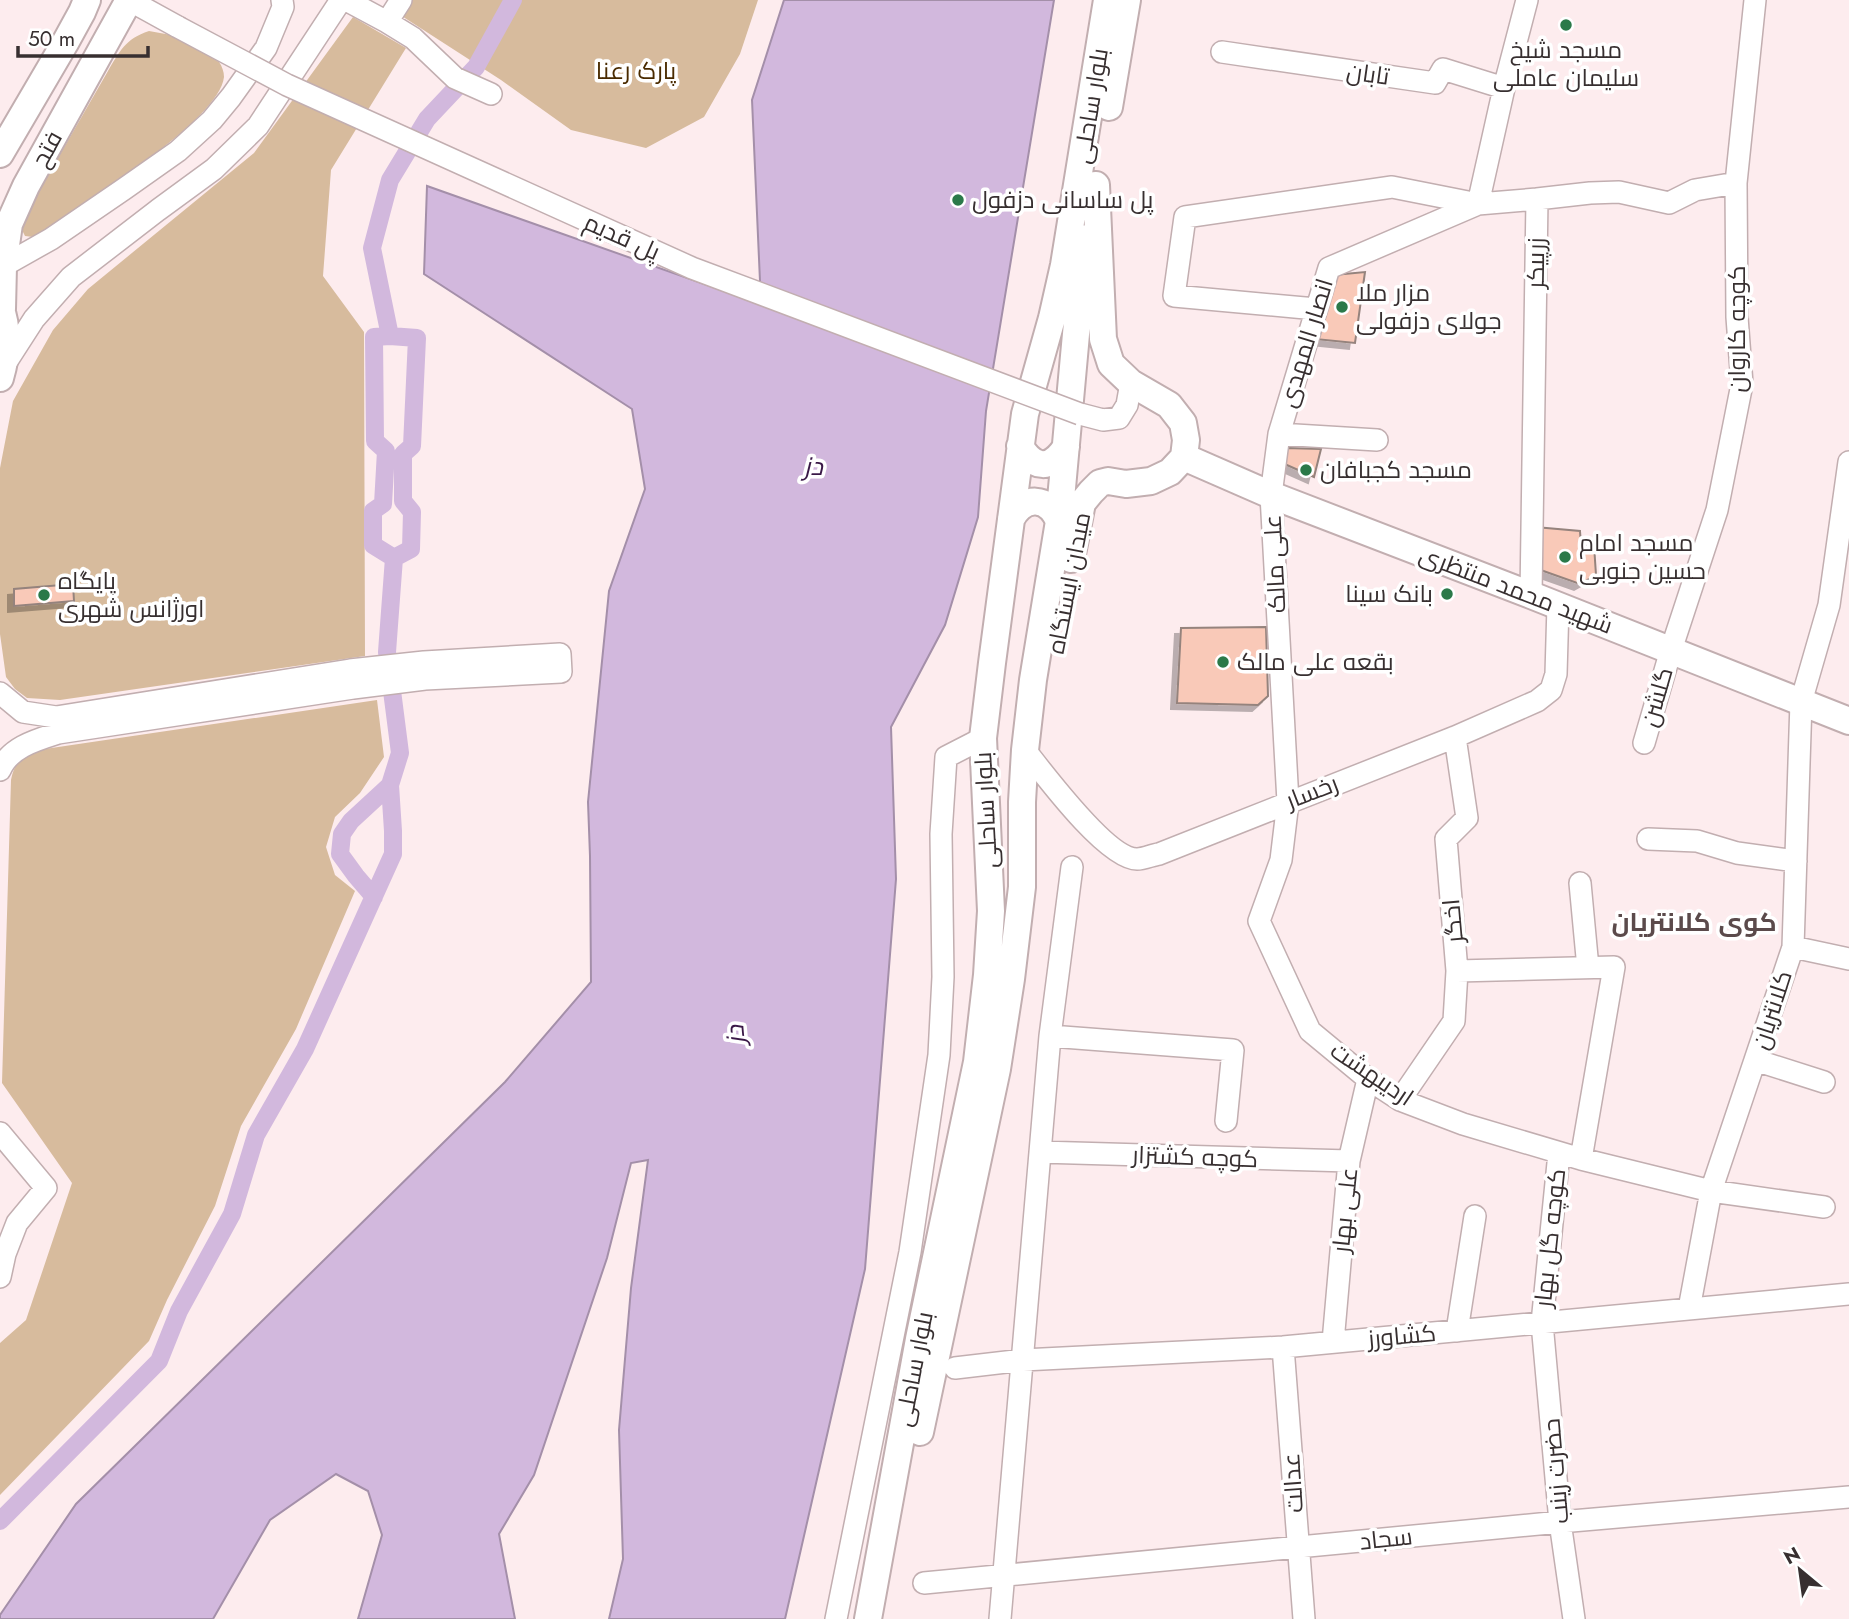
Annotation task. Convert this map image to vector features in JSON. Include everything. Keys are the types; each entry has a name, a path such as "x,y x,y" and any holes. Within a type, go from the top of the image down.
{"main road":[{"name":"فتح","path":"0,154 87,0"},
{"name":"فتح","path":"2,372 7,334 1,308 5,231 26,186 129,0"},
{"name":"بلوار ساحلی","path":"868,1619 919,1339 977,1062 991,911 983,738 1025,414 1064,265 1107,0"},
{"name":"بلوار ساحلی","path":"885,1619 885,1595 997,1069 1011,979 1023,887 1022,802 1033,680 1059,521 1082,268 1127,0"},
{"path":"1096,185 1103,339 1111,364 1131,383 1169,405 1183,423 1186,440 1184,457"},
{"path":"1020,446 1028,460 1043,465 1057,460 1066,447"},
{"name":"شهید محمد منتظری","path":"1184,457 1271,495 1849,721"},
{"name":"میدان ایستگاه","path":"1025,750 1052,672 1082,503 1100,483 1151,481 1170,472 1184,457"},
{"path":"1011,519 1015,510 1031,501 1049,506 1059,521"},
{"path":"989,888 1006,897 1023,887"}],"street":[{"name":"پل قدیم","path":"129,0 287,85 692,268 1080,414 1103,420 1119,418 1127,405 1131,383"},
{"path":"4,266 51,239 124,189 178,151 212,120 266,48 283,7 282,0"},
{"path":"2,372 34,319 71,277 214,169 258,126 343,0 413,38 455,78 491,94"},
{"path":"387,22 401,0"},
{"path":"1316,309 1174,296 1185,217 1392,187 1478,204 1527,0"},
{"name":"کوچه کاروان","path":"1671,650 1717,510 1742,384 1737,317 1736,183 1755,0"},
{"name":"تابان","path":"1222,52 1435,83 1443,69 1504,88"},
{"path":"1537,199 1619,192 1669,203 1695,190 1736,183"},
{"name":"زرپیکر","path":"1478,204 1537,199 1531,595"},
{"name":"انصار المهدی","path":"1271,495 1279,434 1329,268 1478,204"},
{"path":"1279,434 1377,440"},
{"name":"کلانتریان","path":"1689,1309 1711,1191 1793,947 1801,702 1829,605 1849,462"},
{"name":"علی مالک","path":"1271,495 1288,802"},
{"path":"1829,605 1849,592"},
{"name":"رخسار","path":"1025,750 1093,830 1118,852 1136,859 1158,854 1455,737 1537,701 1551,690 1556,674 1558,606"},
{"name":"گلشن","path":"1644,743 1671,650"},
{"path":"0,694 23,712 56,717 351,670 424,662 486,667 425,679 58,733 26,744 4,761 0,770"},
{"path":"23,712 19,732 26,744"},
{"name":"اخگر","path":"1400,1100 1454,1021 1457,971 1446,839 1468,818 1455,737"},
{"path":"836,1619 910,1252 939,1055 943,976 941,834 946,757 983,738"},
{"name":"اردیبهشت","path":"1288,802 1281,860 1259,921 1310,1031 1368,1079 1400,1100 1463,1124 1559,1153 1711,1191 1824,1207"},
{"path":"1648,839 1697,841 1737,853 1796,861"},
{"path":"1000,1619 1050,1036 1072,867"},
{"path":"1580,883 1588,968"},
{"path":"1793,947 1849,959"},
{"path":"1457,971 1615,967 1581,1159"},
{"path":"1050,1036 1233,1050 1226,1121"},
{"path":"1755,1060 1824,1082"},
{"name":"علی بهار","path":"1333,1342 1349,1161 1368,1079"},
{"path":"0,1133 46,1188 17,1223 5,1254 0,1277"},
{"name":"کوچه کشتزار","path":"1040,1152 1349,1161"},
{"name":"کوچه گل بهار","path":"1542,1322 1559,1153"},
{"path":"1457,1331 1475,1216"},
{"name":"کشاورز","path":"955,1368 1023,1360 1283,1347 1849,1294"},
{"name":"حضرت زینب","path":"1542,1322 1560,1522 1574,1619"},
{"name":"عدالت","path":"1283,1347 1304,1619"},
{"name":"سجاد","path":"924,1583 1849,1497"}],"green space":[{"name":"پارک رعنا","path":"401,0 758,0 740,54 704,117 646,148 571,130 501,80 394,11"},
{"path":"353,17 406,48 331,170 323,276 364,332 365,656 60,700 27,698 15,689 6,677 0,634 0,468 13,401 53,330 88,289 254,153"},
{"path":"149,31 171,35 219,62 224,77 217,95 177,137 149,158 50,227 33,237 25,236 21,228 24,217 116,57 129,42"},
{"path":"377,700 384,757 360,793 335,817 326,847 335,875 355,891 296,1029 241,1126 215,1206 149,1341 0,1495 0,1343 26,1320 72,1183 2,1083 11,780 15,768 23,758 38,750"}],"water":[{"name":"دز","path":"784,0 1054,0 986,411 978,517 945,625 891,727 896,879 865,1269 785,1619 609,1619 623,1559 619,1430 631,1288 648,1160 631,1163 607,1258 534,1475 499,1534 515,1619 358,1619 382,1535 368,1491 336,1474 270,1520 213,1619 0,1619 0,1615 76,1504 505,1082 591,982 588,802 609,591 645,489 632,409 424,274 427,186 761,304 752,100"}],"building":[{"name":"مزار ملا جولای دزفولی","path":"1365,272 1355,343 1315,339 1334,275"},
{"name":"مسجد کجبافان","path":"1285,448 1321,449 1314,477 1280,462"},
{"name":"مسجد امام حسین جنوبی","path":"1535,527 1580,531 1581,546 1594,545 1596,575 1580,584 1535,568"},
{"name":"پایگاه اورژانس شهری","path":"73,584 74,601 14,606 14,589"},
{"name":"بقعه علی مالک","path":"1266,627 1268,696 1258,705 1177,703 1181,628"}],"waterway":[{"path":"0,1521 159,1361 179,1311 232,1214 256,1135 305,1049 393,854 390,785 400,753 387,652 394,558 411,549 412,512 403,501 403,454 412,446 417,338 390,336 372,248 390,180 427,119 476,67 513,0"},
{"path":"390,336 374,337 375,441 386,451 383,504 373,511 373,545 394,558"},
{"path":"374,897 340,854 342,834 351,821 390,785"}],"place":[{"name":"مسجد شیخ سلیمان عاملی","path":"1566,25"},
{"name":"پل ساسانی دزفول","path":"958,200"},
{"name":"مزار ملا جولای دزفولی","path":"1342,307"},
{"name":"مسجد کجبافان","path":"1306,470"},
{"name":"مسجد امام حسین جنوبی","path":"1565,557"},
{"name":"بانک سینا","path":"1447,594"},
{"name":"پایگاه اورژانس شهری","path":"44,595"},
{"name":"بقعه علی مالک","path":"1223,662"}],"district":[{"name":"کوی کلانتریان","path":"1694,922"}]}
